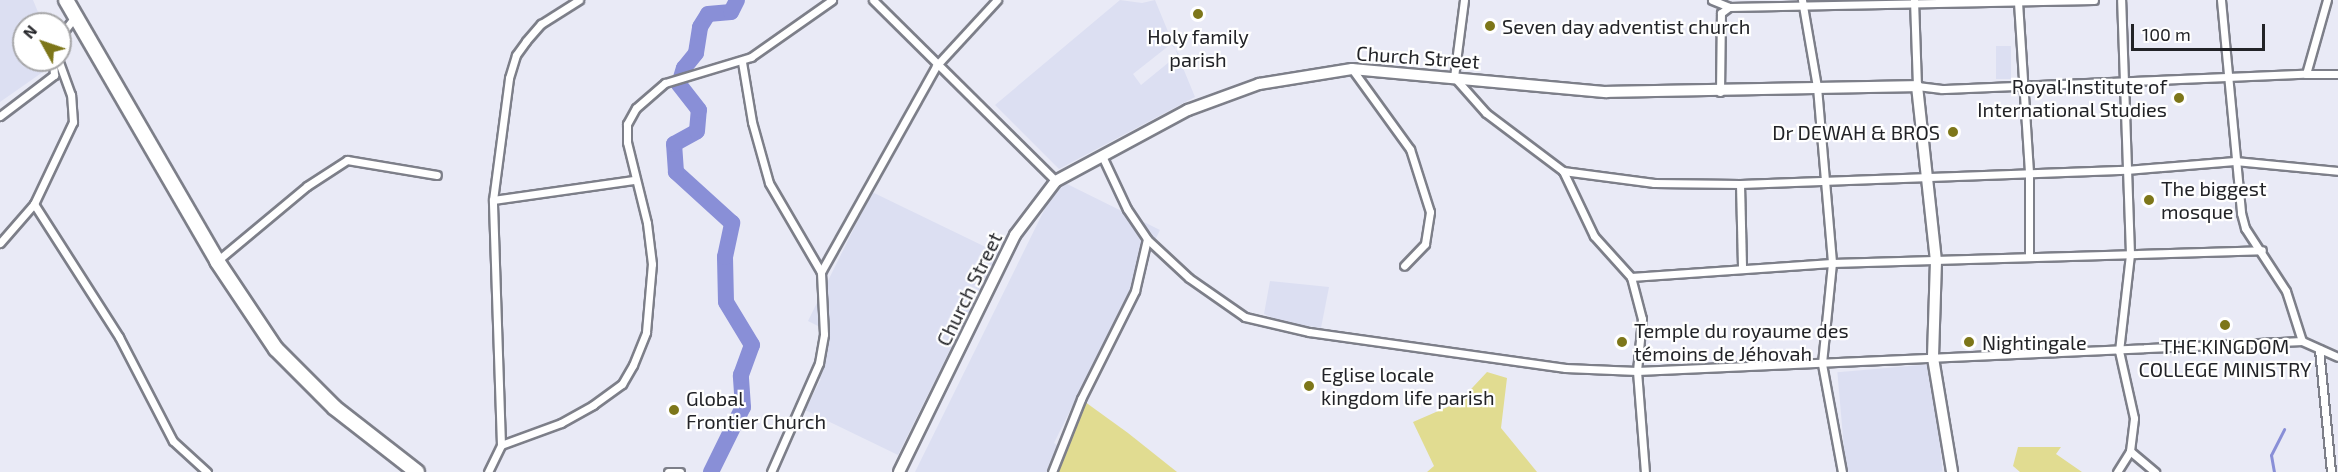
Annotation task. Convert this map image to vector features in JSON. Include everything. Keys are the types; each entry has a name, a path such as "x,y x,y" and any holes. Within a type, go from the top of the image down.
{"highway":[{"path":"66,0 78,15 145,140 217,261 276,349 309,384 417,472"}],"main road":[{"name":"Church Street","path":"900,472 1015,235 1034,205 1056,181 1103,158 1188,110 1259,84 1352,69 1607,92 1720,92 1817,87 1917,86"},
{"path":"1917,86 1936,261 1933,358 1952,472"}],"street":[{"path":"488,472 501,446 494,200 516,55 541,24 579,0"},
{"path":"501,446 551,427 593,405 622,384 633,365 646,332 652,264 647,223 634,180 627,124 648,95 681,78 742,62 832,0"},
{"path":"873,0 936,66 1056,181"},
{"path":"821,273 936,66 997,0"},
{"path":"1464,0 1454,77 1486,113 1563,171 1594,236 1631,277 1642,319 1637,372 1645,472"},
{"path":"1712,0 1730,7 1803,3 2094,0"},
{"path":"2117,472 2130,451 2134,418 2119,351 2130,254 2122,80 2121,0"},
{"path":"2221,0 2235,161 2245,228 2262,250 2286,291 2302,341"},
{"path":"2306,74 2327,0"},
{"path":"1914,2 1917,86 1942,89 2227,76 2338,74"},
{"path":"2018,2 2021,86 2029,174 2029,257"},
{"path":"1803,3 1817,87 1827,182 1832,263 1822,364 1842,472"},
{"path":"1720,92 1721,13 1730,7"},
{"path":"72,22 78,15"},
{"path":"742,62 757,142 769,183 821,273 824,334 819,363 771,472"},
{"path":"1352,69 1410,149 1430,212 1425,244 1404,266"},
{"path":"0,116 54,75 54,72"},
{"path":"0,243 34,204 72,122 71,95 60,72"},
{"path":"1103,158 1127,210 1147,239 1212,296 1245,316 1270,325 1565,368 1637,372 2302,341 2338,357"},
{"path":"217,261 315,180 347,160 437,176"},
{"path":"1563,171 1654,183 1740,184 2126,170 2235,161 2338,171"},
{"path":"494,200 634,180"},
{"path":"1740,184 1742,268"},
{"path":"34,204 124,346 173,441 207,472"},
{"path":"1052,472 1082,399 1135,291 1147,239"},
{"path":"1631,277 1832,263 2262,250"},
{"path":"2319,349 2331,472"},
{"path":"2130,451 2155,472"},
{"path":"668,472 680,472"}],"shaded area":[{"path":"0,0 33,0 38,12 12,12 12,72 43,72 0,102"},
{"path":"1120,0 1142,3 1155,0 1175,50 1171,44 1133,74 1141,85 1178,55 1195,97 1059,169 995,105"},
{"path":"1996,46 2011,46 2011,79 1996,79"},
{"path":"1059,180 1160,230 1054,443 1060,447 1048,472 915,472"},
{"path":"872,192 998,253 898,455 805,410 821,379 810,373 830,332 808,321"},
{"path":"1270,281 1329,287 1321,328 1282,322 1264,314"},
{"path":"1933,364 1942,472 1846,472 1837,372"},
{"path":"1487,372 1507,378 1501,428 1537,472 1427,472 1434,466 1413,422 1459,402"},
{"path":"1081,399 1128,433 1177,472 1052,472"},
{"path":"2018,447 2061,447 2056,454 2082,472 2020,472 2013,466"}],"waterway":[{"path":"711,472 743,407 741,375 752,345 726,302 725,257 732,223 676,172 674,144 697,131 699,110 679,84 684,68 696,53 700,27 708,14 731,12 737,0"},
{"path":"2274,472 2271,455 2284,429"}],"place":[{"name":"Holy family parish","path":"1198,14"},
{"name":"Seven day adventist church","path":"1490,26"},
{"name":"Royal Institute of International Studies","path":"2179,98"},
{"name":"Dr DEWAH & BROS","path":"1953,132"},
{"name":"The biggest mosque","path":"2149,200"},
{"name":"THE KINGDOM COLLEGE MINISTRY","path":"2225,325"},
{"name":"Temple du royaume des témoins de Jéhovah","path":"1622,342"},
{"name":"Nightingale","path":"1969,342"},
{"name":"Eglise locale kingdom life parish","path":"1309,386"},
{"name":"Global Frontier Church","path":"674,410"}]}
